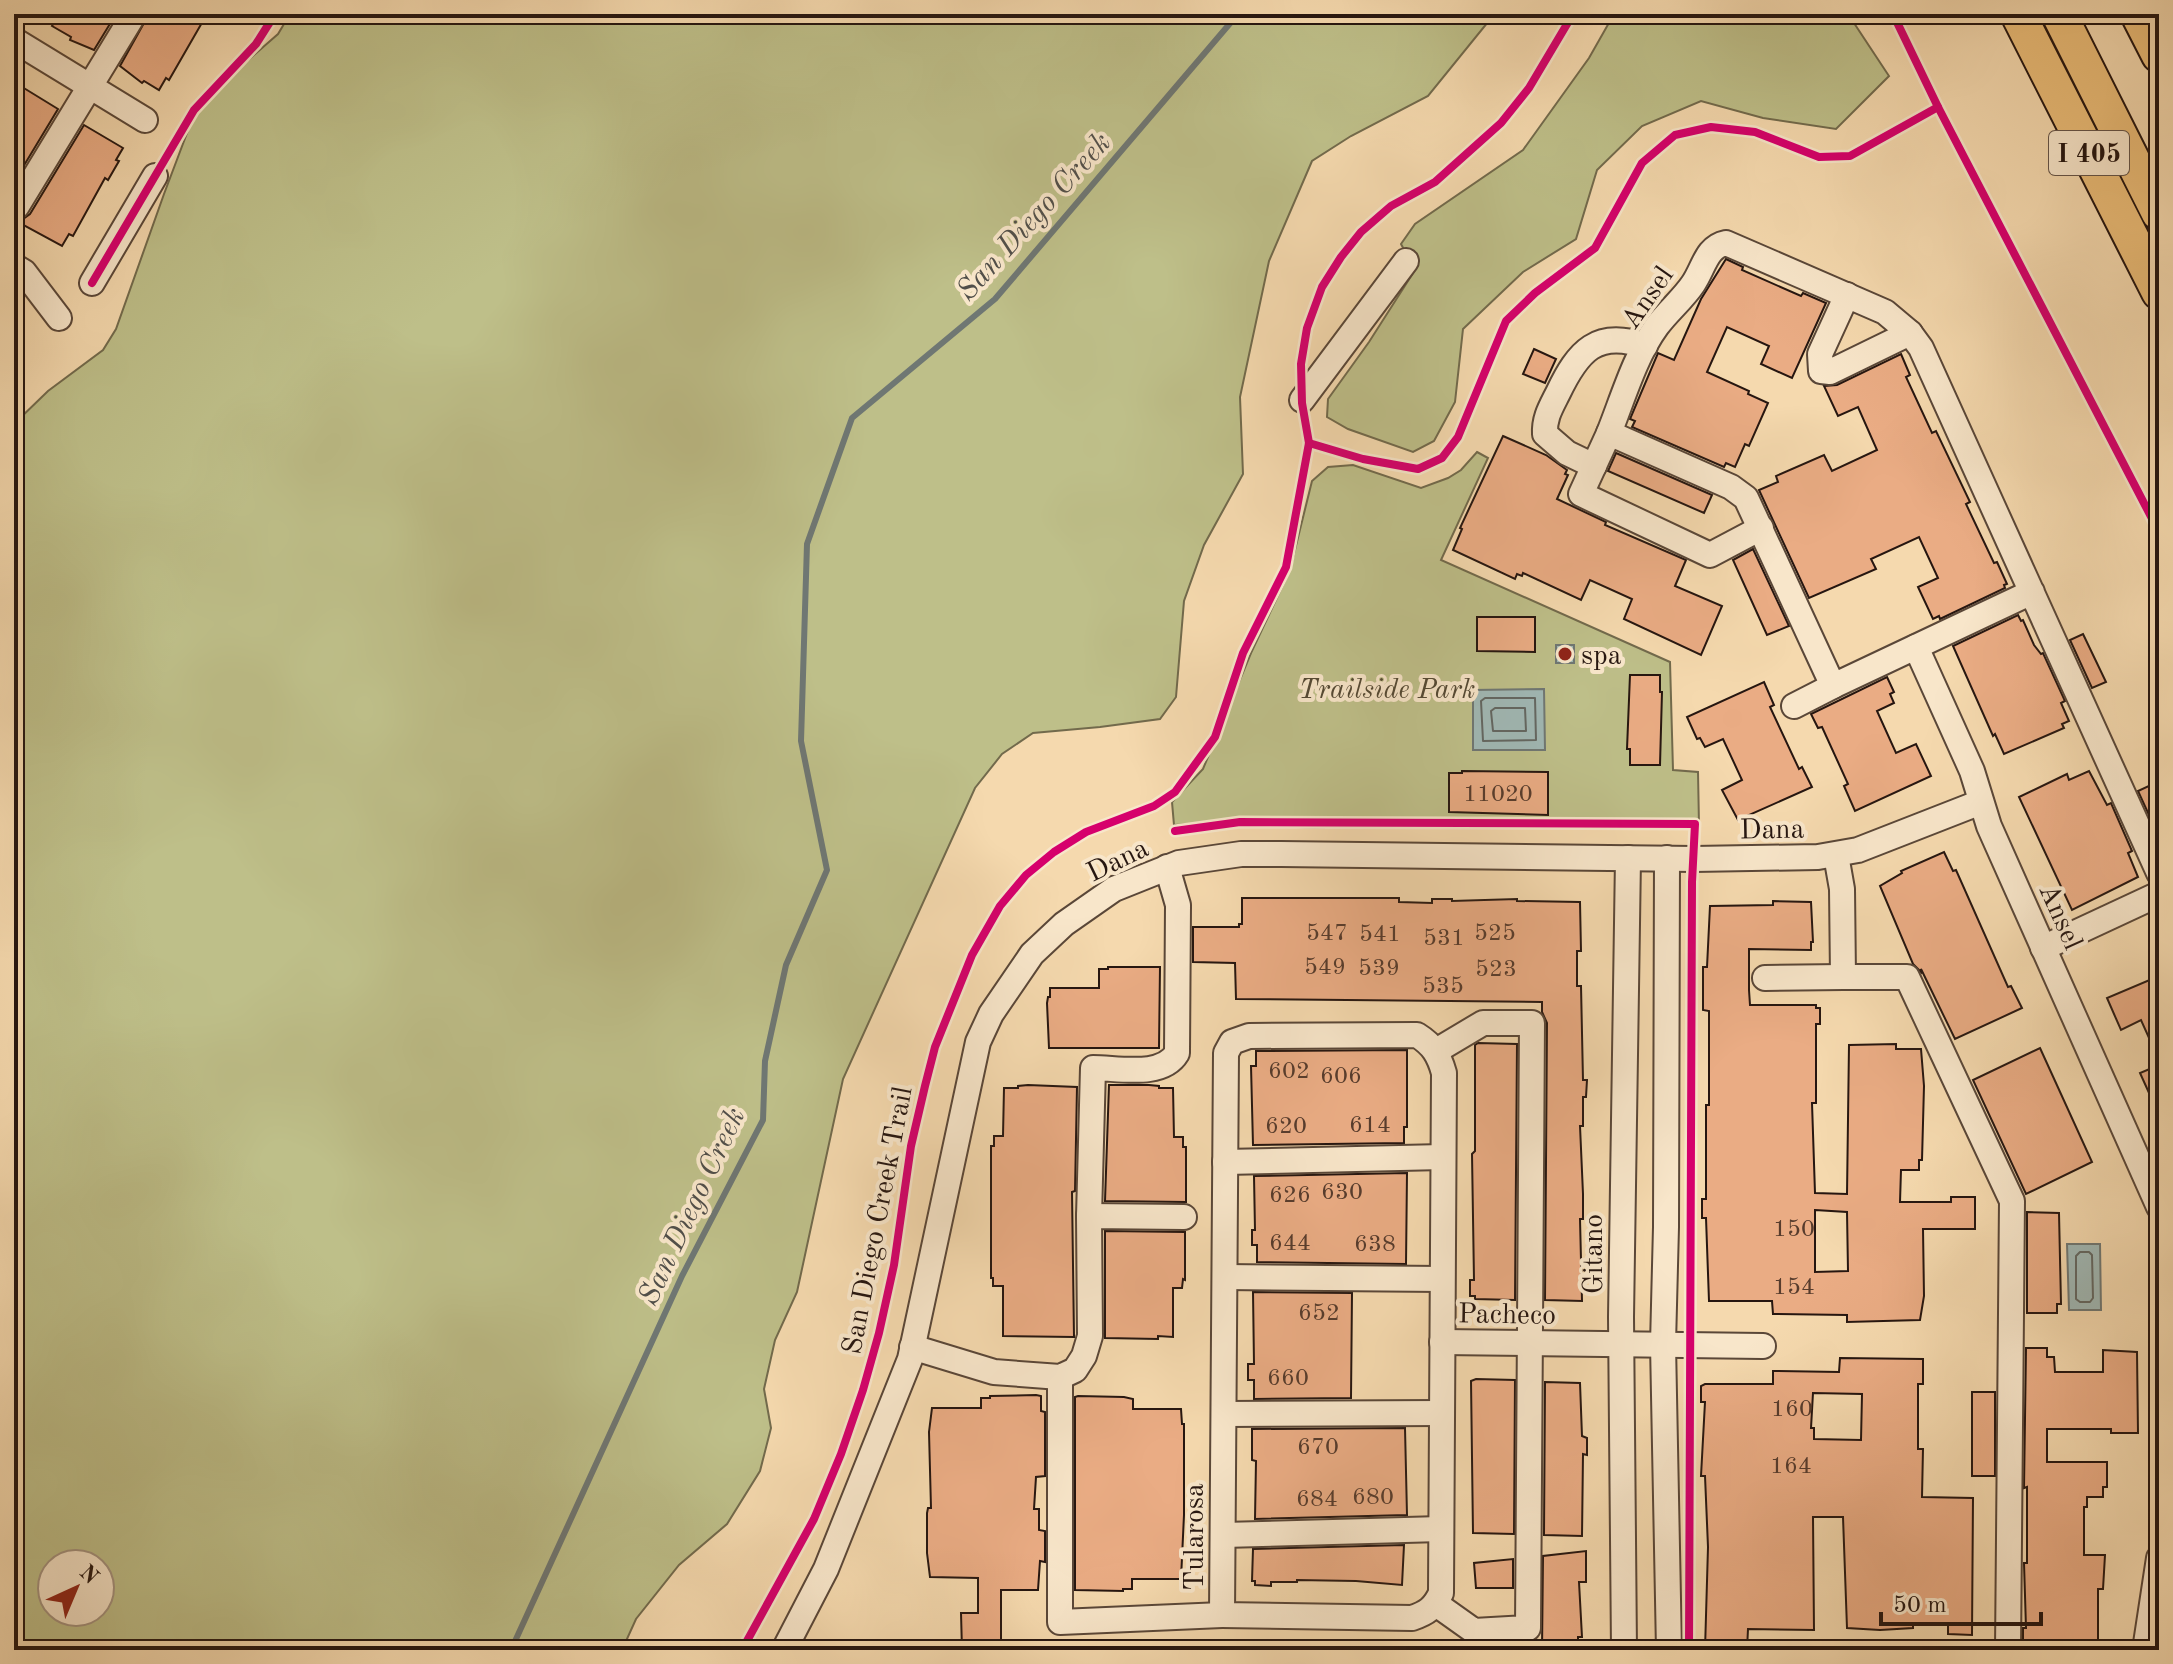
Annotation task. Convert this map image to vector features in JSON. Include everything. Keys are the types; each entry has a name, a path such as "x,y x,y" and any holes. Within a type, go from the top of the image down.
{"highway":[{"name":"I 405","path":"2018,14 2159,292"},
{"path":"2059,14 2159,213"},
{"path":"2138,14 2159,55"}],"street":[{"path":"17,206 134,14"},
{"path":"14,40 145,120"},
{"path":"92,283 155,176"},
{"name":"Ansel","path":"1761,528 1710,555 1581,494 1645,346 1657,326 1685,295 1710,251 1726,243 1885,312 1910,333 1921,348 2159,873"},
{"path":"1302,400 1406,261"},
{"path":"14,266 24,272 59,318"},
{"path":"1847,295 1820,354 1821,371 1830,372 1910,333"},
{"path":"1594,466 1554,444 1545,434 1544,420 1570,366 1583,351 1601,342 1624,339 1645,346"},
{"path":"1609,433 1731,487 1746,498 1833,686"},
{"path":"1794,706 2032,592"},
{"name":"Ansel","path":"1916,647 1972,771 1989,826 2159,1207"},
{"name":"Dana","path":"784,1650 826,1569 883,1430 912,1347 957,1133 983,1027 1018,971 1064,924 1114,889 1167,867 1202,859 1241,854 1818,857 1858,850 1981,802"},
{"path":"1836,855 1842,889 1843,977"},
{"name":"Gitano","path":"1624,1650 1621,1343 1628,858"},
{"path":"1667,858 1663,1344 1669,1650"},
{"path":"912,1347 994,1372 1060,1377 1075,1370 1084,1356 1090,1336 1093,1068 1161,1068 1171,1063 1177,1053 1178,905 1167,867"},
{"path":"2043,948 2159,894"},
{"path":"1765,978 1907,977 2012,1201 2008,1650"},
{"path":"1483,1023 1532,1023 1528,1628 1474,1631 1436,1604 1441,1593 1444,1073 1436,1051 1483,1023"},
{"name":"Tularosa","path":"1436,1051 1430,1043 1413,1035 1249,1036 1232,1042 1226,1053 1222,1615 1412,1618 1427,1613 1436,1604"},
{"path":"1225,1162 1443,1157"},
{"path":"1089,1216 1184,1217"},
{"path":"1225,1277 1442,1279"},
{"name":"Pacheco","path":"1442,1342 1763,1346"},
{"path":"1060,1377 1060,1622 1222,1615"},
{"path":"1224,1414 1442,1413"},
{"path":"1223,1535 1441,1529"},
{"path":"2145,1650 2159,1558"}],"green space":[{"path":"290,14 1490,14 1488,22 1428,96 1351,136 1312,161 1269,261 1240,397 1243,474 1204,545 1184,601 1176,697 1160,719 1033,733 1002,754 975,788 843,1079 797,1292 775,1340 764,1389 771,1428 760,1471 727,1524 679,1565 636,1619 622,1650 14,1650 14,424 48,391 103,350 116,329 198,104 278,34"},
{"path":"1614,14 1848,14 1889,76 1836,129 1763,118 1701,101 1642,126 1597,170 1576,239 1523,272 1463,329 1455,402 1434,441 1413,452 1348,429 1327,417 1328,399 1415,270 1401,244 1415,224 1523,150 1589,58"},
{"name":"Trailside Park","path":"1477,452 1488,458 1441,560 1670,662 1673,770 1698,772 1699,825 1314,828 1223,823 1174,825 1172,802 1203,769 1251,653 1290,570 1312,481 1328,467 1353,465 1421,488 1461,470"}],"water":[{"name":"spa","path":"1556,645 1574,645 1574,663 1556,663"},
{"path":"1544,689 1545,750 1473,750 1473,690"},
{"path":"2067,1244 2100,1244 2101,1310 2069,1310"},
{"path":"943,1646 943,1650 873,1650 873,1647"}],"building":[{"path":"59,14 116,14 94,50 70,40 71,37 52,26"},
{"path":"149,14 207,14 169,80 166,78 159,90 144,81 142,83 120,66"},
{"path":"14,82 58,109 14,182"},
{"path":"84,125 123,148 108,180 105,178 73,236 69,234 62,246 14,220 30,214"},
{"path":"1726,259 1743,267 1742,270 1801,296 1803,293 1826,303 1792,378 1761,364 1769,346 1727,327 1707,372 1768,403 1749,446 1745,444 1735,467 1726,463 1724,467 1632,427 1635,421 1630,419 1658,353 1674,360 1701,299"},
{"path":"1534,349 1556,359 1545,383 1523,374"},
{"path":"1901,354 1910,375 1906,377 1932,433 1936,431 1970,502 1966,504 2007,584 2005,588 1940,619 1939,616 1933,619 1918,587 1938,578 1919,537 1871,559 1876,569 1809,598 1759,490 1778,482 1776,476 1824,455 1832,471 1877,450 1858,407 1838,416 1824,386 1837,385"},
{"path":"1503,436 1546,455 1567,470 1565,474 1568,475 1557,499 1606,522 1605,525 1686,560 1675,586 1722,606 1701,655 1624,619 1632,599 1590,580 1581,600 1523,573 1522,576 1517,574 1515,579 1453,550 1460,528"},
{"path":"1616,453 1712,495 1704,513 1608,471"},
{"path":"1753,549 1789,626 1767,635 1733,560"},
{"path":"2018,615 2034,645 2043,653 2065,701 2061,703 2069,721 2062,724 2064,728 2004,754 1953,646"},
{"path":"1477,617 1535,617 1535,652 1477,651"},
{"path":"2083,634 2106,682 2092,688 2070,640"},
{"path":"1630,675 1660,675 1660,765 1630,765 1630,749 1627,749"},
{"path":"1887,677 1894,692 1890,694 1894,703 1877,711 1896,753 1916,744 1931,776 1855,811 1844,786 1848,784 1822,727 1818,728 1811,714"},
{"path":"1764,682 1774,705 1770,707 1799,769 1802,767 1812,787 1738,820 1722,790 1742,780 1723,739 1705,747 1700,738 1697,739 1687,717"},
{"path":"2089,771 2107,805 2111,803 2132,851 2128,853 2138,877 2072,910 2019,797 2067,774 2069,780"},
{"path":"1548,772 1548,815 1449,812 1449,773"},
{"path":"2153,784 2159,797 2159,837 2138,791"},
{"path":"1944,852 1953,871 1956,870 2008,987 2011,986 2022,1008 1955,1039 1921,969 1921,972 1913,964 1880,886 1901,871"},
{"path":"1242,898 1399,898 1399,902 1432,903 1432,899 1580,902 1581,951 1577,951 1577,986 1581,986 1583,1080 1587,1080 1586,1097 1583,1097 1583,1126 1580,1126 1582,1301 1545,1300 1547,1023 1542,1002 1236,999 1235,963 1193,962 1193,927 1239,927 1242,924"},
{"path":"1773,901 1811,902 1811,950 1749,949 1749,990 1750,1005 1816,1005 1820,1008 1820,1024 1816,1024 1816,1103 1812,1103 1815,1193 1847,1194 1849,1045 1896,1044 1896,1049 1921,1049 1924,1086 1922,1160 1919,1160 1919,1170 1901,1170 1900,1202 1951,1202 1951,1197 1975,1197 1975,1229 1923,1229 1924,1296 1920,1320 1847,1322 1847,1315 1773,1314 1772,1301 1709,1301 1706,1218 1702,1218 1702,1199 1706,1199 1706,1105 1709,1105 1709,1011 1703,1010 1703,967 1707,967 1710,906 1773,905","holes":["1815,1210 1847,1212 1848,1271 1815,1272"]},
{"path":"1160,967 1159,1048 1049,1048 1047,1003 1050,988 1099,988 1099,969"},
{"path":"2159,976 2159,1060 2141,1020 2121,1030 2107,998"},
{"path":"1517,1044 1515,1300 1475,1299 1475,1296 1470,1296 1470,1280 1474,1280 1472,1154 1475,1151 1475,1045"},
{"path":"2040,1048 2092,1162 2026,1194 1973,1080"},
{"path":"1407,1050 1407,1127 1404,1127 1404,1143 1253,1145 1251,1066 1256,1066 1256,1051"},
{"path":"2159,1065 2159,1115 2140,1073"},
{"path":"1028,1085 1077,1087 1075,1191 1072,1192 1074,1337 1003,1336 1003,1286 993,1286 991,1278 991,1146 994,1146 994,1136 1003,1136 1004,1088"},
{"path":"1109,1085 1173,1088 1174,1137 1183,1137 1183,1147 1186,1147 1186,1202 1105,1201"},
{"path":"1407,1173 1406,1264 1257,1262 1257,1245 1252,1245 1252,1230 1255,1230 1254,1176"},
{"path":"2027,1212 2059,1213 2061,1304 2057,1304 2057,1313 2027,1313"},
{"path":"1105,1231 1185,1232 1185,1280 1182,1288 1173,1288 1173,1337 1105,1338"},
{"path":"1253,1292 1352,1293 1351,1398 1254,1399 1254,1380 1248,1380 1248,1364 1254,1364"},
{"path":"2026,1348 2047,1348 2047,1357 2054,1357 2055,1372 2103,1372 2103,1350 2137,1352 2138,1433 2111,1433 2111,1429 2047,1429 2047,1462 2107,1462 2107,1487 2103,1487 2103,1497 2087,1497 2087,1507 2084,1507 2084,1555 2105,1555 2103,1589 2098,1589 2098,1650 2023,1650 2023,1628 2026,1628 2024,1563 2027,1563 2027,1487 2024,1488"},
{"path":"1840,1358 1923,1359 1923,1384 1918,1384 1918,1449 1923,1449 1922,1497 1973,1498 1972,1635 1948,1634 1948,1624 1913,1624 1913,1628 1880,1630 1847,1628 1843,1517 1813,1517 1814,1630 1748,1629 1747,1650 1705,1650 1708,1547 1705,1476 1701,1476 1705,1402 1701,1402 1701,1386 1773,1384 1773,1371 1839,1372","holes":["1813,1393 1862,1394 1861,1440 1814,1439 1814,1428 1811,1428"]},
{"path":"1515,1380 1514,1534 1473,1533 1471,1381"},
{"path":"1545,1382 1580,1383 1582,1436 1587,1438 1587,1455 1583,1454 1582,1536 1544,1535"},
{"path":"1972,1392 1995,1392 1995,1476 1972,1476"},
{"path":"1041,1396 1041,1411 1045,1412 1045,1476 1036,1477 1034,1509 1039,1509 1039,1530 1045,1531 1045,1562 1040,1561 1038,1590 1001,1590 1001,1650 962,1650 961,1613 978,1613 978,1578 930,1577 927,1513 931,1508 929,1432 932,1408 981,1408 981,1398"},
{"path":"1075,1397 1133,1399 1133,1409 1181,1409 1184,1424 1184,1515 1181,1579 1132,1579 1132,1589 1123,1591 1075,1590"},
{"path":"1405,1428 1407,1515 1255,1519 1256,1461 1252,1460 1252,1429"},
{"path":"1404,1545 1402,1585 1297,1580 1271,1582 1271,1586 1255,1585 1252,1581 1253,1549"},
{"path":"1586,1551 1586,1582 1579,1582 1582,1637 1578,1637 1578,1650 1542,1650 1543,1556"},
{"path":"1513,1559 1513,1588 1476,1588 1474,1563"}],"waterway":[{"name":"San Diego Creek","path":"511,1650 682,1276 763,1120 765,1061 786,965 827,870 801,741 807,544 852,418 995,299 1238,14"}],"cycle path":[{"path":"92,283 194,110 256,44 275,14"},
{"name":"San Diego Creek Trail","path":"742,1650 814,1519 863,1390 894,1265 911,1146 925,1086 935,1047 972,955 1000,906 1026,875 1086,832 1154,806 1175,792 1215,737 1243,653 1286,567 1309,443 1302,403 1301,364 1307,328 1322,287 1361,232 1391,206 1435,182 1501,123 1529,88 1573,14"},
{"path":"1893,14 1938,107 2159,532"},
{"path":"1309,443 1363,459 1418,469 1442,458 1458,437 1506,321 1535,293 1595,248 1642,163 1675,135 1711,127 1755,132 1819,157 1850,156 1938,107"},
{"path":"1175,831 1240,822 1695,824 1692,882 1689,1650"}],"place":[{"name":"spa","path":"1565,654"}]}
